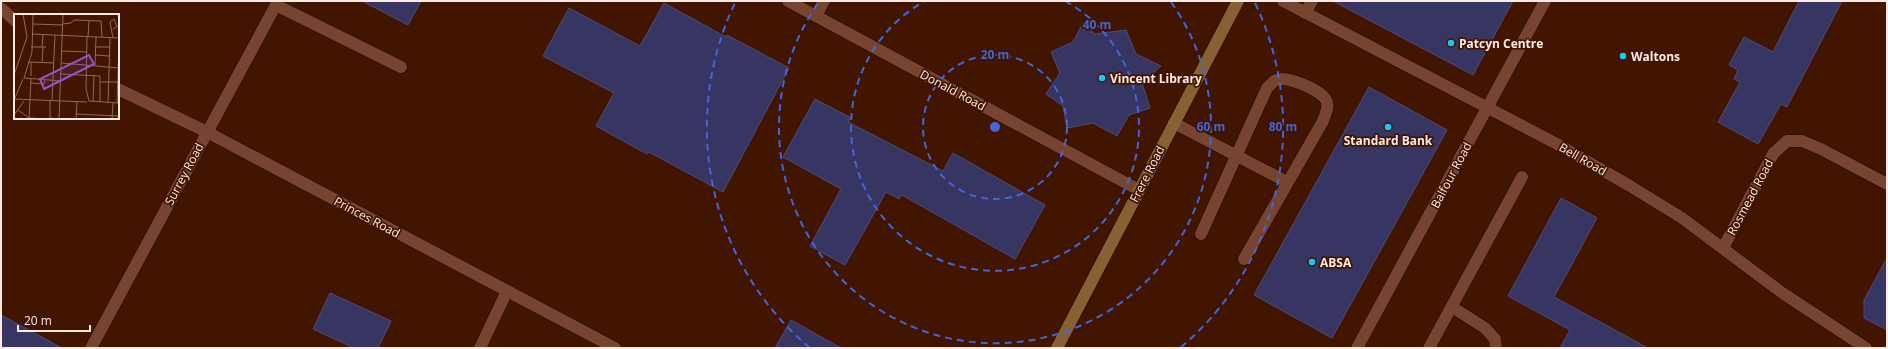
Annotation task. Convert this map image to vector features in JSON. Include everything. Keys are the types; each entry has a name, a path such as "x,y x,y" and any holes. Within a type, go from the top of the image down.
{"street":[{"name":"Donald Road","path":"788,1 1139,190"},
{"path":"816,16 824,1"},
{"name":"Frere Road","path":"1057,348 1238,1"},
{"name":"Bell Road","path":"1283,1 1557,144 1630,186 1682,218 1781,292 1866,348"},
{"path":"1305,13 1312,1"},
{"name":"Balfour Road","path":"1358,348 1545,1"},
{"path":"277,3 401,67"},
{"name":"Surrey Road","path":"91,348 206,132 277,3"},
{"path":"1,8 14,20"},
{"path":"1201,234 1267,88 1275,80 1284,78 1293,80 1321,93 1327,100 1328,109 1323,120 1244,260"},
{"name":"Princes Road","path":"119,89 206,132 615,348"},
{"path":"1174,123 1287,182"},
{"name":"Rosmead Road","path":"1723,248 1773,154 1787,141 1802,141 1822,149 1887,184"},
{"path":"1429,348 1522,177"},
{"path":"480,348 507,291"},
{"path":"1452,307 1485,328 1495,339 1496,348"}],"building":[{"path":"362,1 421,1 408,25"},
{"name":"Patcyn Centre","path":"1333,1 1513,1 1473,75"},
{"path":"1799,1 1842,1 1787,107 1781,104 1758,144 1718,122 1740,82 1734,79 1738,70 1729,65 1744,37 1773,52"},
{"path":"664,3 726,37 727,35 789,68 723,192 649,152 647,154 596,126 614,93 543,56 569,8 640,46"},
{"name":"Vincent Library","path":"1083,23 1095,34 1126,30 1136,54 1161,66 1142,83 1150,108 1129,115 1117,136 1093,123 1067,128 1063,106 1046,94 1060,73 1051,52 1073,42"},
{"path":"1369,87 1447,130 1332,338 1254,295"},
{"path":"815,99 851,118 848,122 943,171 953,153 1045,205 1015,259 902,195 899,199 886,192 845,265 810,246 841,189 783,157"},
{"path":"1561,198 1597,218 1554,297 1648,348 1560,348 1570,330 1508,296"},
{"path":"1887,258 1887,330 1864,318 1864,300"},
{"path":"330,293 391,321 378,348 354,348 313,329"},
{"path":"1,315 62,348 1,348"},
{"path":"791,320 841,348 775,348"}],"place":[{"name":"Patcyn Centre","path":"1451,43"},
{"name":"Waltons","path":"1623,56"},
{"name":"Vincent Library","path":"1102,78"},
{"name":"Standard Bank","path":"1388,127"},
{"name":"ABSA","path":"1312,262"}]}
